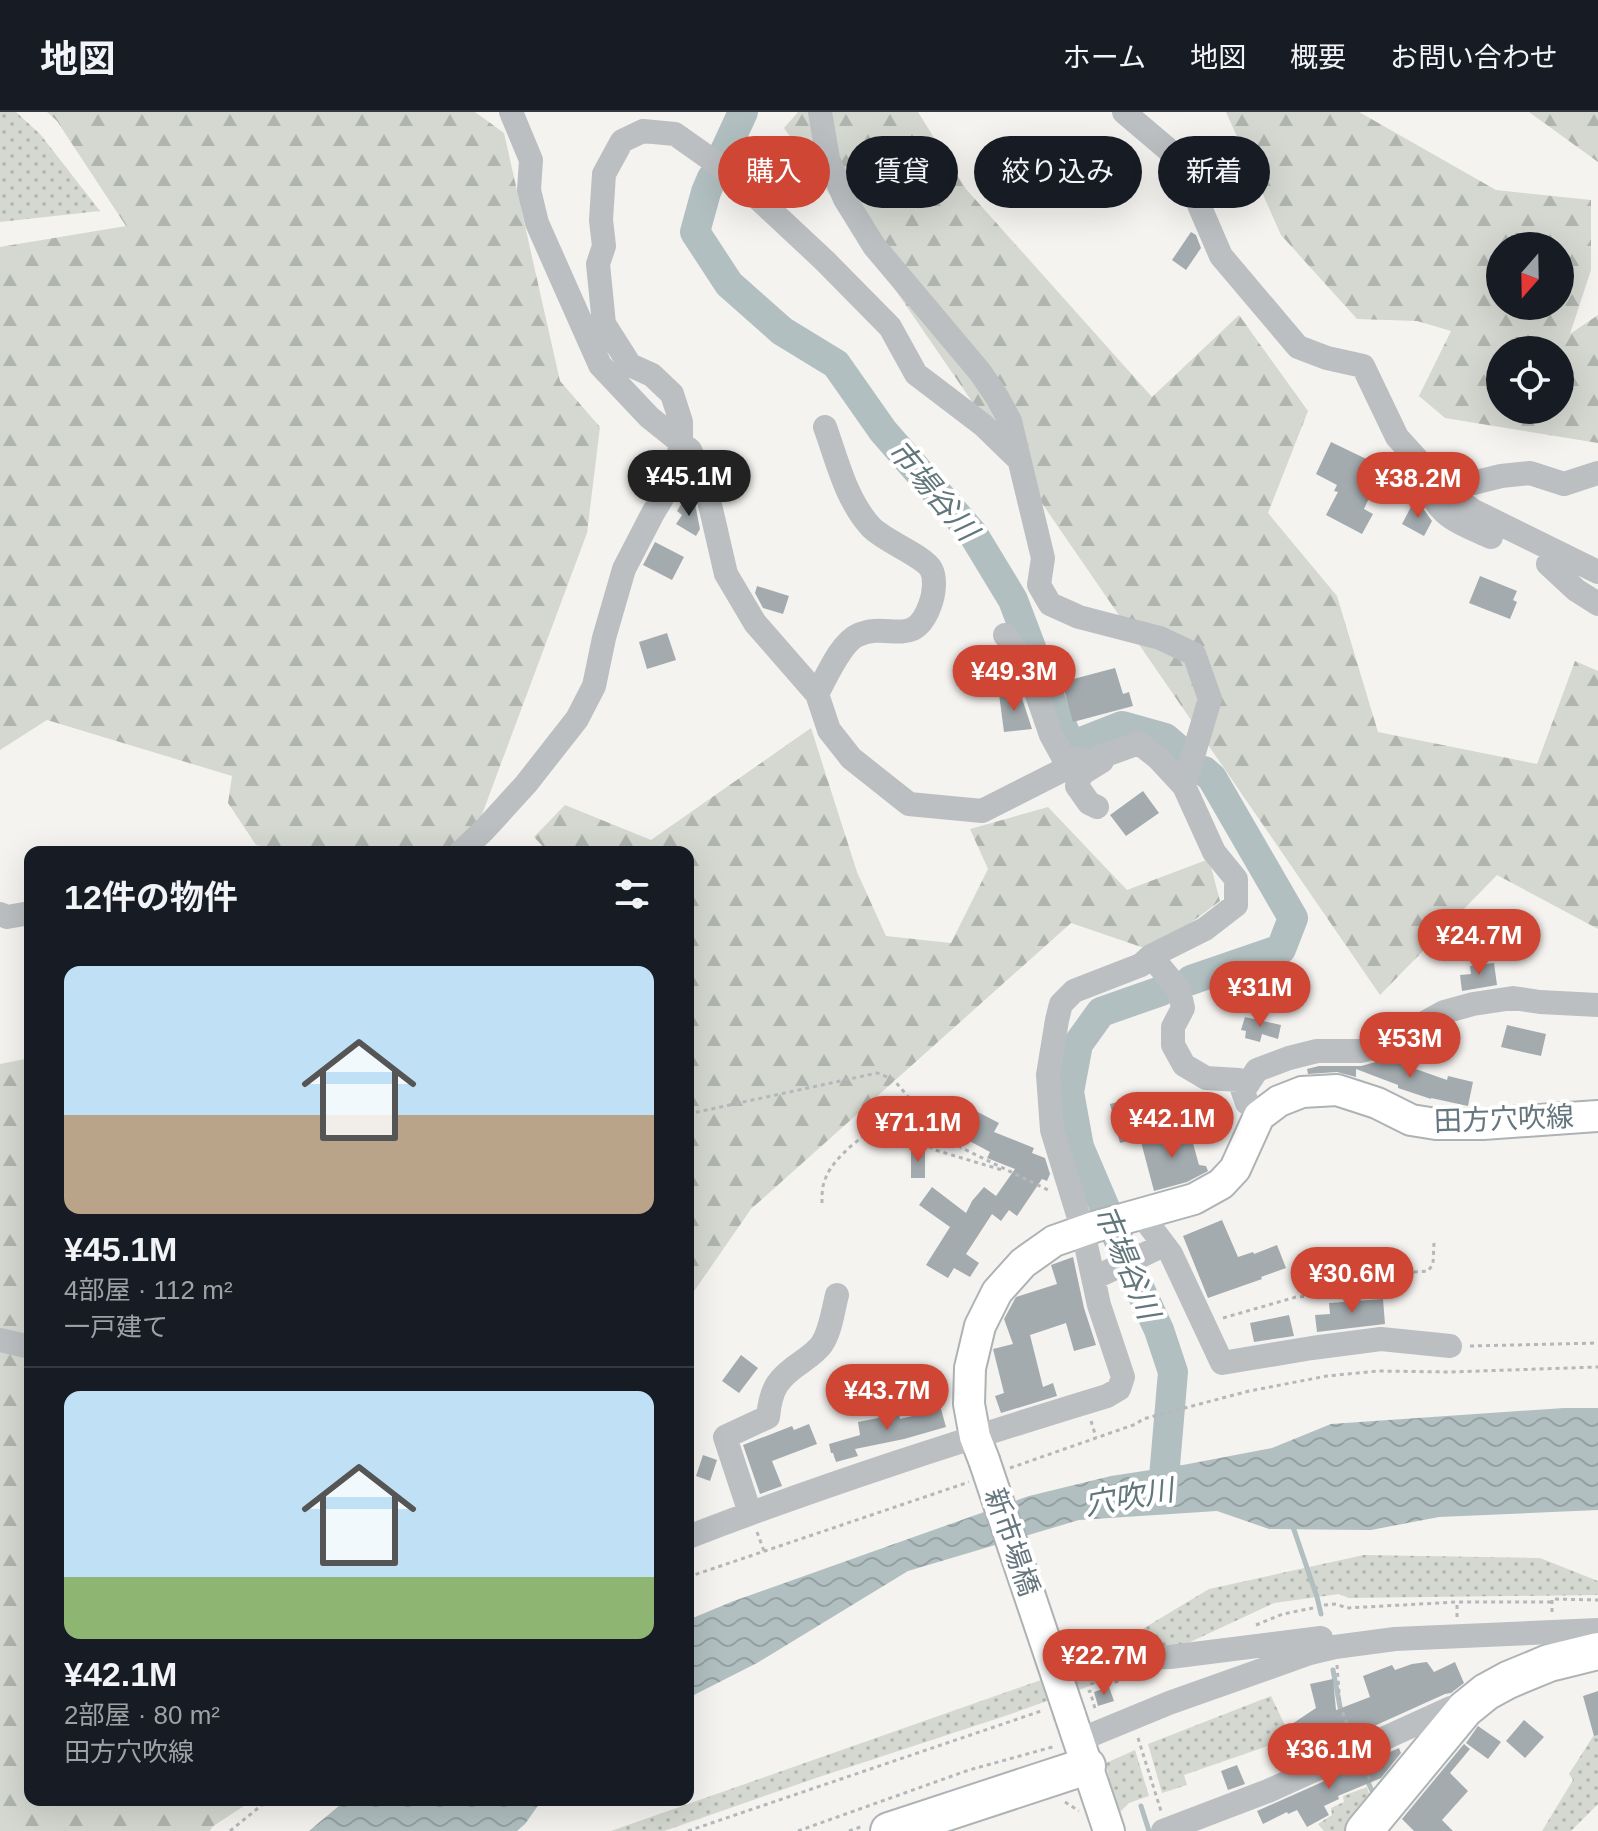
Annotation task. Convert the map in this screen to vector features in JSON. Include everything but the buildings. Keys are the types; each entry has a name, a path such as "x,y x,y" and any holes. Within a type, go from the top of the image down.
{"highway":[{"path":"1374,1820 1465,1709 1486,1692 1549,1663 1598,1651"},
{"path":"889,1831 1031,1785 1072,1732"}],"main road":[{"name":"田方穴吹線","path":"984,1462 969,1404 970,1368 980,1326 997,1292 1023,1263 1054,1241 1194,1199 1221,1184 1235,1169 1259,1116 1279,1101 1302,1092 1337,1090 1377,1103 1411,1120 1436,1124 1598,1116"},
{"name":"新市場橋","path":"984,1462 1072,1732"},
{"path":"1072,1732 1108,1828"}],"street":[{"path":"511,112 531,160 529,190 537,223 600,365 649,417 690,450 705,483 726,574 755,623 817,694 829,730 851,758 909,804 982,811 1061,771 1139,743 1184,786 1214,852 1236,879 1236,905 1205,929 1151,956 1141,965 1074,991 1061,1004 1057,1020 1048,1075 1052,1130 1073,1197 1088,1229 1100,1275 1099,1305 1123,1377 1119,1389 984,1462 752,1518 694,1535"},
{"path":"820,112 828,159 845,199 874,246 980,372 1010,421 1043,558 1039,585 1050,604 1079,617 1160,638 1194,654 1210,699 1184,786"},
{"path":"1124,112 1184,163 1221,256 1298,347 1327,358 1363,366 1397,437 1445,490 1472,510 1598,572"},
{"path":"463,846 485,829 526,784 577,719 594,686 624,569 673,480 681,443 681,422 672,394 652,375 630,365 604,324 598,264 604,246 601,220 604,174 622,141 643,131 675,134 733,175 890,327 916,374 983,425 1018,459"},
{"path":"817,694 846,644 857,635 876,630 901,633 915,628 926,616 933,597 933,572 927,563 873,529 863,517 838,466 825,427"},
{"path":"1426,470 1429,491 1444,514 1598,587"},
{"path":"1445,490 1501,476 1530,473 1564,484 1598,473"},
{"path":"1548,564 1576,590 1598,604"},
{"path":"1005,635 1026,663 1051,735 1063,757 1087,761"},
{"path":"1097,807 1089,803 1077,786 1081,774 1121,749"},
{"path":"0,914 7,917 24,914"},
{"path":"1151,956 1179,990 1183,1008 1173,1027 1173,1045 1184,1065 1206,1078 1239,1080 1252,1133"},
{"path":"1473,1004 1502,991 1512,977"},
{"path":"1243,1091 1257,1070 1317,1051 1361,1051 1388,1043 1444,1012 1473,1004 1513,998 1598,1005"},
{"path":"1134,1215 1157,1248 1171,1254 1222,1363 1381,1339 1450,1346"},
{"path":"1100,1275 1157,1248"},
{"path":"752,1518 725,1437 768,1417 770,1395 785,1373 822,1344 837,1295"},
{"path":"0,1340 24,1346"},
{"path":"1072,1732 1169,1703 1310,1653 1346,1645 1395,1639 1598,1630"},
{"path":"1141,1658 1323,1638 1346,1645"},
{"path":"1164,1831 1268,1791 1451,1708 1465,1709"}],"path":[{"path":"694,1113 877,1073 893,1079 928,1120 960,1147 1060,1196 1073,1197"},
{"path":"822,1203 821,1191 827,1174 844,1153 884,1124 895,1121 935,1150 1014,1173"},
{"path":"1204,1324 1296,1297 1385,1285 1396,1273 1428,1271 1433,1264 1434,1243"},
{"path":"1450,1346 1598,1343"},
{"path":"694,1575 764,1551 984,1462 1136,1424 1143,1419 1249,1391 1327,1376 1378,1371 1598,1367"},
{"path":"752,1518 764,1551"},
{"path":"1324,1605 1336,1604 1347,1608 1457,1602 1552,1604 1552,1599 1598,1600"},
{"path":"1338,1672 1340,1706 1357,1751 1374,1820"},
{"path":"688,1831 1072,1732"},
{"path":"798,1831 969,1770 1056,1746"},
{"path":"1142,1747 1164,1831"},
{"path":"230,1831 261,1806"}],"green space":[{"path":"0,112 16,112 40,134 100,211 0,222"},
{"path":"47,112 475,112 504,133 560,381 600,427 587,533 470,846 256,845 228,803 232,776 47,720 0,750 0,247 126,226 57,121"},
{"path":"798,112 918,112 933,136 846,136 846,208 958,208 958,176 974,198 974,208 983,208 1152,397 1239,315 1308,411 1268,513 1337,596 1378,732 1537,764 1575,661 1598,671 1598,929 1497,875 1380,995 830,195 830,136 789,136 784,128"},
{"path":"1226,112 1359,112 1496,190 1591,200 1591,270 1570,334 1598,315 1598,443 1445,418 1419,396 1451,331 1417,321 1357,319 1281,235 1269,208 1270,136 1237,136"},
{"path":"1529,112 1598,112 1598,162"},
{"path":"811,728 857,872 886,936 951,943 988,869 970,829 1048,807 1127,890 1209,859 1220,901 1153,951 1071,923 751,1209 694,1291 694,846 542,846 534,837 565,805 651,840"},
{"path":"24,1059 24,1806 244,1806 210,1831 0,1831 0,1064"},
{"path":"1364,1555 1540,1558 1598,1581 1598,1595 1349,1598 1339,1594 1274,1603 1115,1677 1005,1716 664,1831 611,1831 682,1806 694,1806 694,1802 1081,1666 1209,1589"},
{"path":"1271,1696 1291,1738 1184,1775 1187,1785 1162,1793 1148,1744"},
{"path":"1594,1735 1598,1735 1598,1804 1571,1831 1542,1831 1573,1780 1569,1774"},
{"path":"1135,1750 1149,1796 1129,1803 1116,1816 1106,1763"},
{"path":"1367,1787 1373,1807 1353,1831 1324,1831 1318,1824 1332,1815 1331,1808 1344,1802 1343,1796"}],"water":[{"name":"穴吹川","path":"1598,1408 1598,1510 1439,1517 1371,1530 1269,1529 1217,1511 1079,1520 908,1571 757,1663 694,1695 694,1617 1029,1496 1111,1476 1272,1448 1331,1424"},
{"path":"339,1806 538,1806 517,1831 309,1831"}],"waterway":[{"name":"市場谷川","path":"732,136 743,112"},
{"name":"市場谷川","path":"712,178 695,232 729,284 782,331 836,364 883,431 973,534 1013,600 1071,746 1122,726 1165,738 1179,750"},
{"name":"市場谷川","path":"1191,980 1281,949 1293,918 1212,778 1204,771"},
{"name":"市場谷川","path":"1161,991 1101,1012 1078,1044 1069,1092 1079,1147 1159,1330 1173,1372 1163,1489"},
{"path":"1292,1524 1321,1614"},
{"path":"1333,1670 1341,1712"},
{"path":"1357,1759 1375,1797"},
{"path":"1141,1806 1149,1831"}]}
